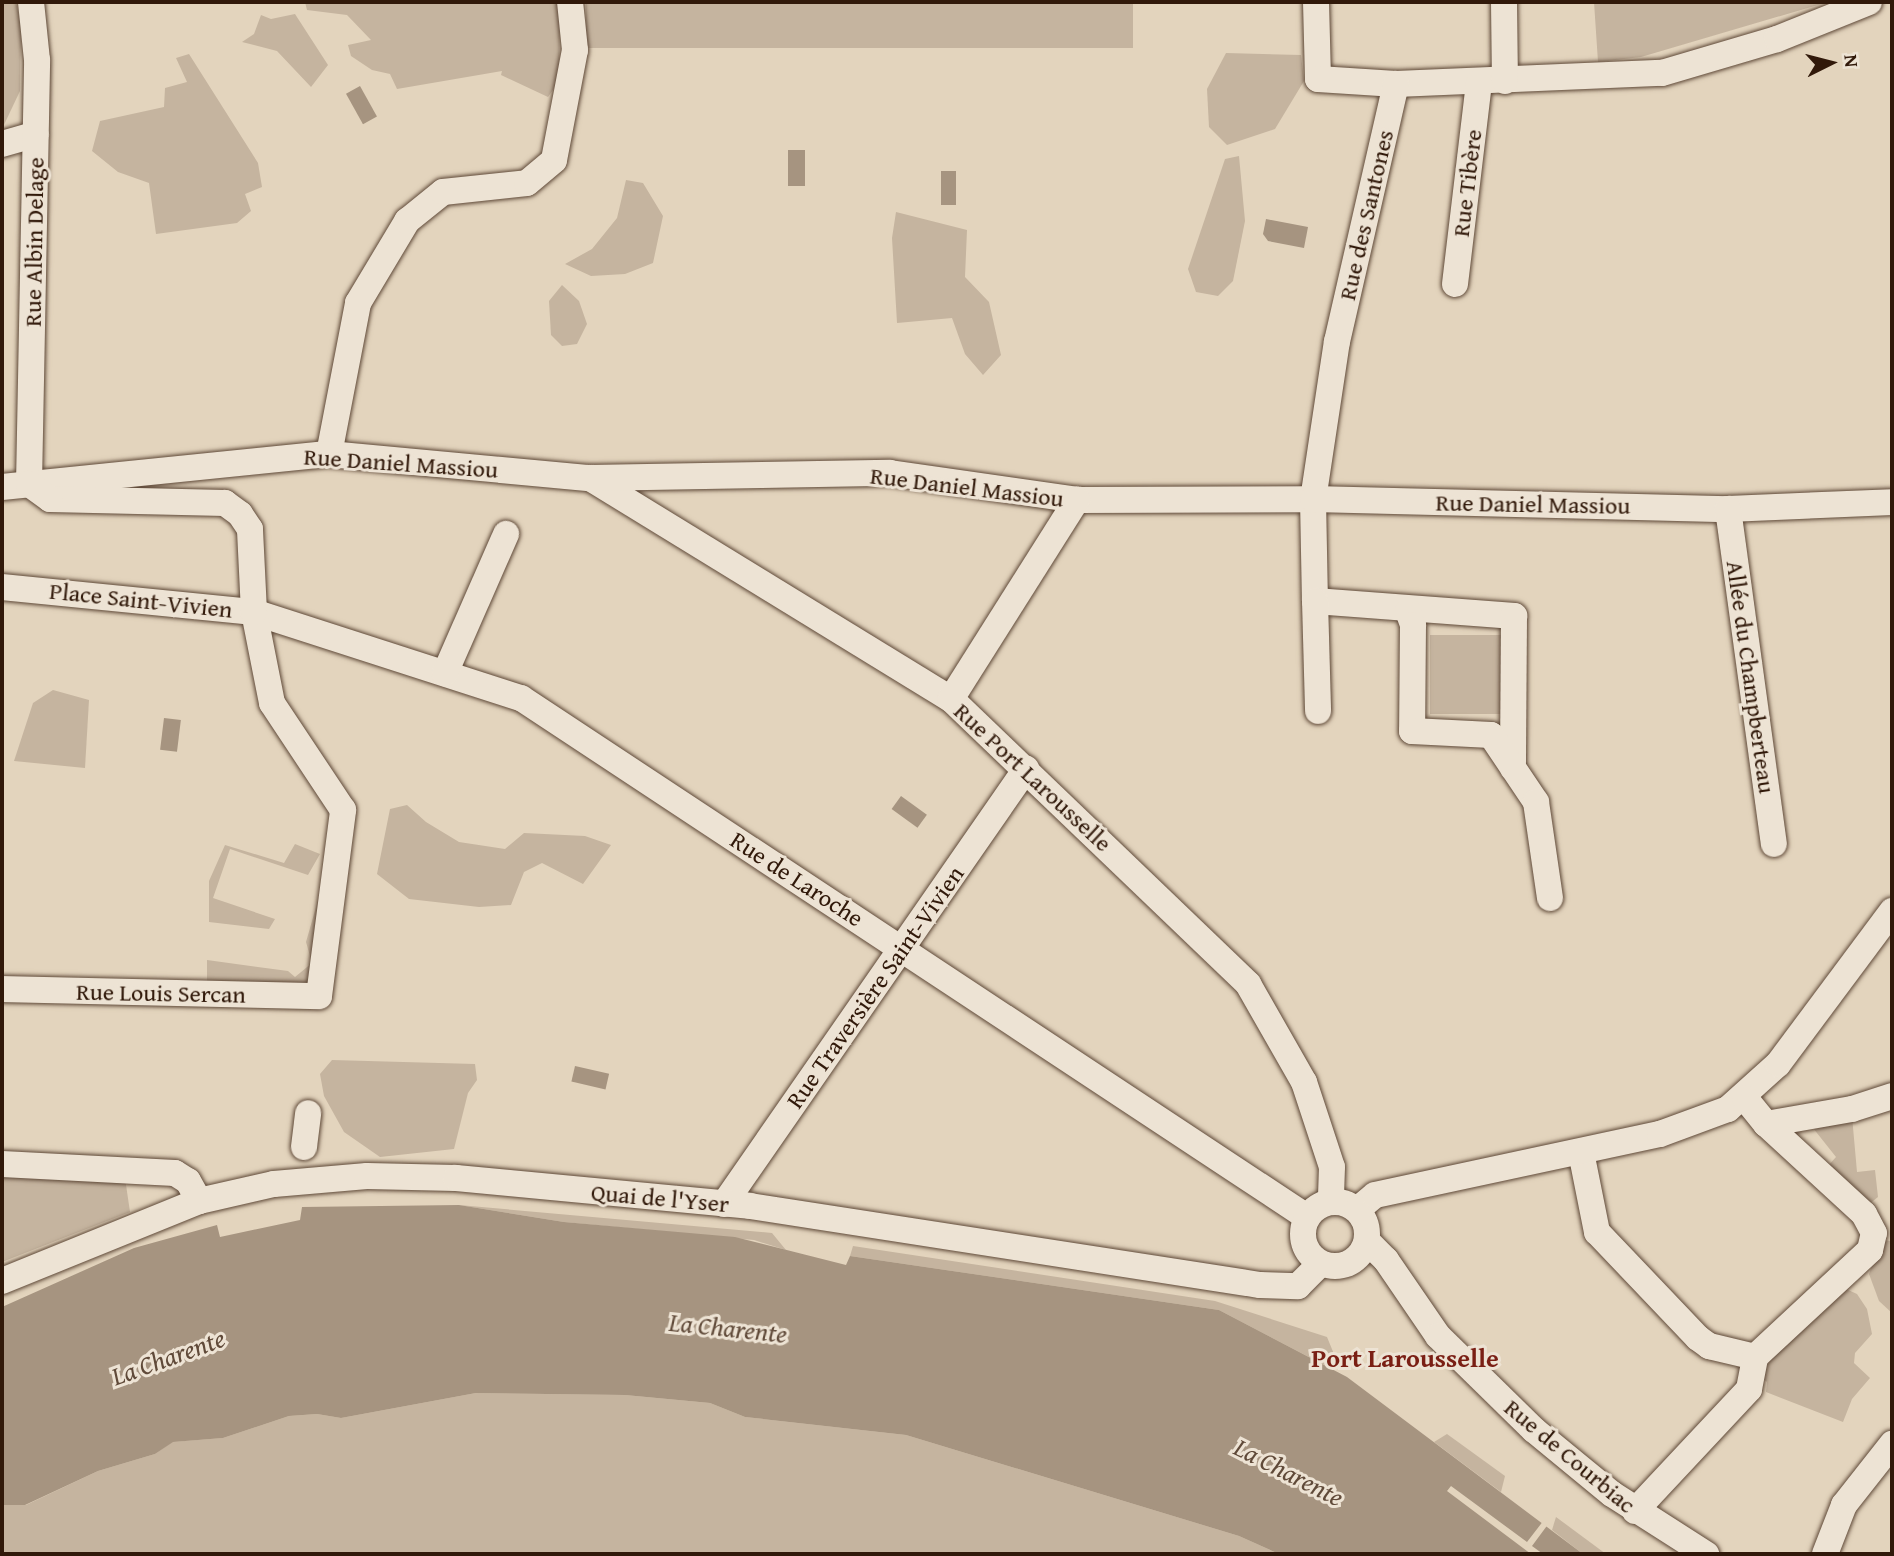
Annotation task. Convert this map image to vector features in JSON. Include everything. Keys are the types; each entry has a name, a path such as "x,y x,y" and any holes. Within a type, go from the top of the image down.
{"street":[{"name":"Rue Albin Delage","path":"29,484 37,60 31,2"},
{"path":"329,454 358,303 407,221 443,192 527,183 554,160 575,50 570,2"},
{"path":"1316,2 1318,79 1396,84 1662,73 1777,39 1869,2"},
{"name":"Rue Tibère","path":"1455,284 1504,2"},
{"name":"Rue des Santones","path":"1318,711 1313,499 1337,341 1396,84"},
{"path":"2,144 36,134"},
{"name":"Rue Daniel Massiou","path":"2,487 329,454 590,478 890,473 1077,500 1313,499 1728,509 1892,502"},
{"name":"Rue Port Larousselle","path":"590,478 951,699 1248,984 1304,1082 1332,1167 1331,1202"},
{"name":"Place Saint-Vivien","path":"2,587 254,612 250,529 240,514 214,491 50,499 29,484"},
{"path":"951,699 1077,500"},
{"name":"Allée du Champberteau","path":"1728,509 1774,844"},
{"path":"445,673 506,534"},
{"path":"1315,601 1394,604 1408,611 1514,616 1513,768"},
{"path":"1408,611 1413,625 1412,731 1491,736 1536,802 1550,898"},
{"name":"Rue de Laroche","path":"254,612 521,698 1307,1217"},
{"name":"Rue Louis Sercan","path":"2,989 319,996 343,810 272,703 254,612"},
{"name":"Rue Traversière Saint-Vivien","path":"724,1204 1026,769"},
{"path":"1357,1210 1375,1195 1581,1152 1693,1124 1745,1098 1778,1064 1892,911"},
{"path":"1766,1124 1852,1109 1892,1096"},
{"path":"1635,1511 1749,1388 1755,1357 1870,1250 1874,1233 1864,1214 1766,1124 1745,1098"},
{"path":"303,1161 308,1113"},
{"path":"1581,1152 1597,1233 1698,1338 1709,1346 1755,1357"},
{"name":"Quai de l'Yser","path":"2,1282 303,1161 724,1204 1260,1286 1298,1286 1321,1264"},
{"path":"2,1164 175,1173 188,1181 199,1201"},
{"path":"1350,1263 1367,1241 1366,1224 1357,1210 1331,1202 1307,1217 1302,1238 1321,1264 1350,1263 1394,1278"},
{"name":"Rue de Courbiac","path":"1367,1241 1386,1260 1394,1278 1476,1376 1588,1476 1635,1511 1706,1554"},
{"path":"1825,1554 1844,1505 1892,1444"}],"shaded area":[{"path":"2,2 16,2 21,26 20,91 2,129"},
{"path":"305,2 560,2 559,81 548,97 501,75 502,71 397,89 390,74 372,70 351,56 348,45 371,40 347,15 307,10"},
{"path":"586,2 1133,2 1133,48 586,48"},
{"path":"1594,2 1828,2 1641,57 1598,62"},
{"path":"295,14 328,65 311,87 277,51 242,42 254,34 261,15 271,19"},
{"path":"1226,53 1301,55 1304,81 1275,129 1227,145 1209,127 1207,89"},
{"path":"189,54 258,163 262,187 245,194 251,211 237,223 156,234 149,183 118,172 92,151 100,121 164,107 165,88 187,82 176,58"},
{"path":"1239,156 1245,221 1233,281 1218,296 1196,292 1188,269 1225,159"},
{"path":"626,180 643,183 663,216 653,263 625,274 591,276 565,264 592,249 617,218"},
{"path":"896,212 967,230 965,277 989,302 1001,355 983,375 965,354 952,318 897,323 892,238"},
{"path":"562,285 579,301 587,324 577,344 562,346 551,335 549,301"},
{"path":"1430,635 1502,635 1502,714 1430,714"},
{"path":"53,690 89,700 85,768 14,761 33,703"},
{"path":"407,805 426,822 459,842 505,849 524,833 585,836 611,845 583,884 542,863 524,872 511,905 479,907 409,899 377,874 390,809"},
{"path":"295,844 320,854 308,875 230,849 213,898 275,919 269,929 209,922 209,881 225,845 284,863"},
{"path":"330,858 313,984 207,981 207,960 288,971 295,977 312,963 306,942"},
{"path":"332,1060 475,1064 477,1080 468,1093 454,1149 380,1157 344,1132 324,1096 320,1074"},
{"path":"1852,1116 1857,1172 1875,1170 1878,1197 1868,1205 1827,1167 1836,1157 1809,1123"},
{"path":"2,1164 125,1178 130,1212 2,1262"},
{"path":"459,1205 772,1233 786,1250 754,1240 564,1222"},
{"path":"1881,1240 1891,1241 1892,1313 1879,1301 1869,1274"},
{"path":"853,1246 1215,1301 1327,1337 1336,1359 1330,1368 1219,1310 850,1256"},
{"path":"1846,1289 1857,1294 1867,1309 1872,1334 1855,1353 1854,1363 1870,1378 1852,1399 1843,1422 1766,1392 1767,1382 1761,1377 1771,1359"},
{"path":"476,1393 625,1395 710,1403 745,1417 906,1435 1239,1536 1279,1554 2,1554 2,1505 26,1505 98,1471 155,1454 172,1442 223,1438 289,1416 317,1414 341,1418"},
{"path":"1447,1434 1505,1476 1501,1492 1434,1442"},
{"path":"1556,1517 1606,1554 1583,1554 1552,1530"}],"water":[{"path":"360,86 377,117 363,124 346,94"},
{"path":"788,150 805,150 805,186 788,186"},
{"path":"941,171 956,171 956,205 941,205"},
{"path":"1266,219 1308,227 1304,248 1268,241 1263,234"},
{"path":"164,718 181,720 177,752 160,750"},
{"path":"901,796 927,815 917,828 892,809"},
{"path":"575,1066 609,1074 606,1089 571,1082"},
{"name":"La Charente","path":"459,1205 564,1222 735,1237 846,1265 850,1256 1219,1310 1347,1377 1583,1554 1279,1554 1239,1536 906,1435 745,1417 710,1403 625,1395 476,1393 341,1418 317,1414 289,1416 223,1438 173,1442 155,1454 98,1471 25,1505 2,1505 2,1307 134,1248 217,1225 220,1237 300,1220 302,1207"}],"pier":[{"path":"1451,1486 1527,1542 1544,1520 1549,1523 1532,1546 1543,1554 1531,1554 1447,1491"}],"district":[{"name":"Port Larousselle","path":"1405,1358"}]}
